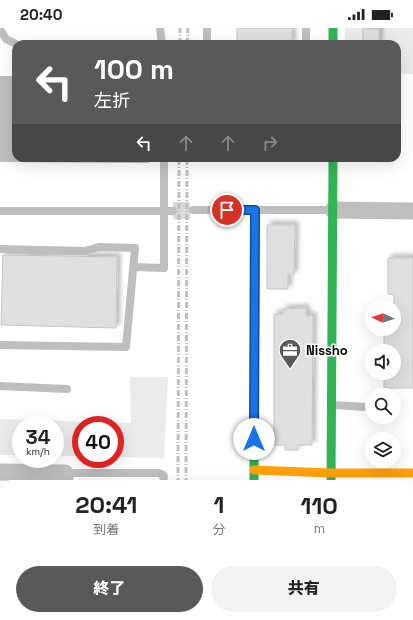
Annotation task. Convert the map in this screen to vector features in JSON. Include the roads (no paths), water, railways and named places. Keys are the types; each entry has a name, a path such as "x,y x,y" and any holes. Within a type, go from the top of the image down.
{"street":[{"path":"333,28 333,40"},
{"path":"331,480 330,404 333,162"},
{"path":"254,480 255,210"},
{"path":"333,210 413,211"},
{"path":"254,470 331,473 413,473"},
{"path":"0,472 65,478"}],"lane":[{"path":"160,28 162,40"},
{"path":"207,28 207,40"},
{"path":"306,28 306,40"},
{"path":"0,29 6,39 12,42"},
{"path":"134,267 164,268 164,162"},
{"path":"0,211 173,210"},
{"path":"193,210 333,210"},
{"path":"0,249 85,251 99,247 135,248 126,347 0,345"},
{"path":"0,386 67,388"},
{"path":"330,404 365,407"},
{"path":"65,478 158,473 164,476 164,480"}],"tunnel":[{"path":"173,211 193,210"}],"railway":[{"path":"180,28 180,40"},
{"path":"187,40 188,28"},
{"path":"178,480 179,162"},
{"path":"186,480 187,162"}],"place":[{"name":"Nissho","path":"290,370"}]}
